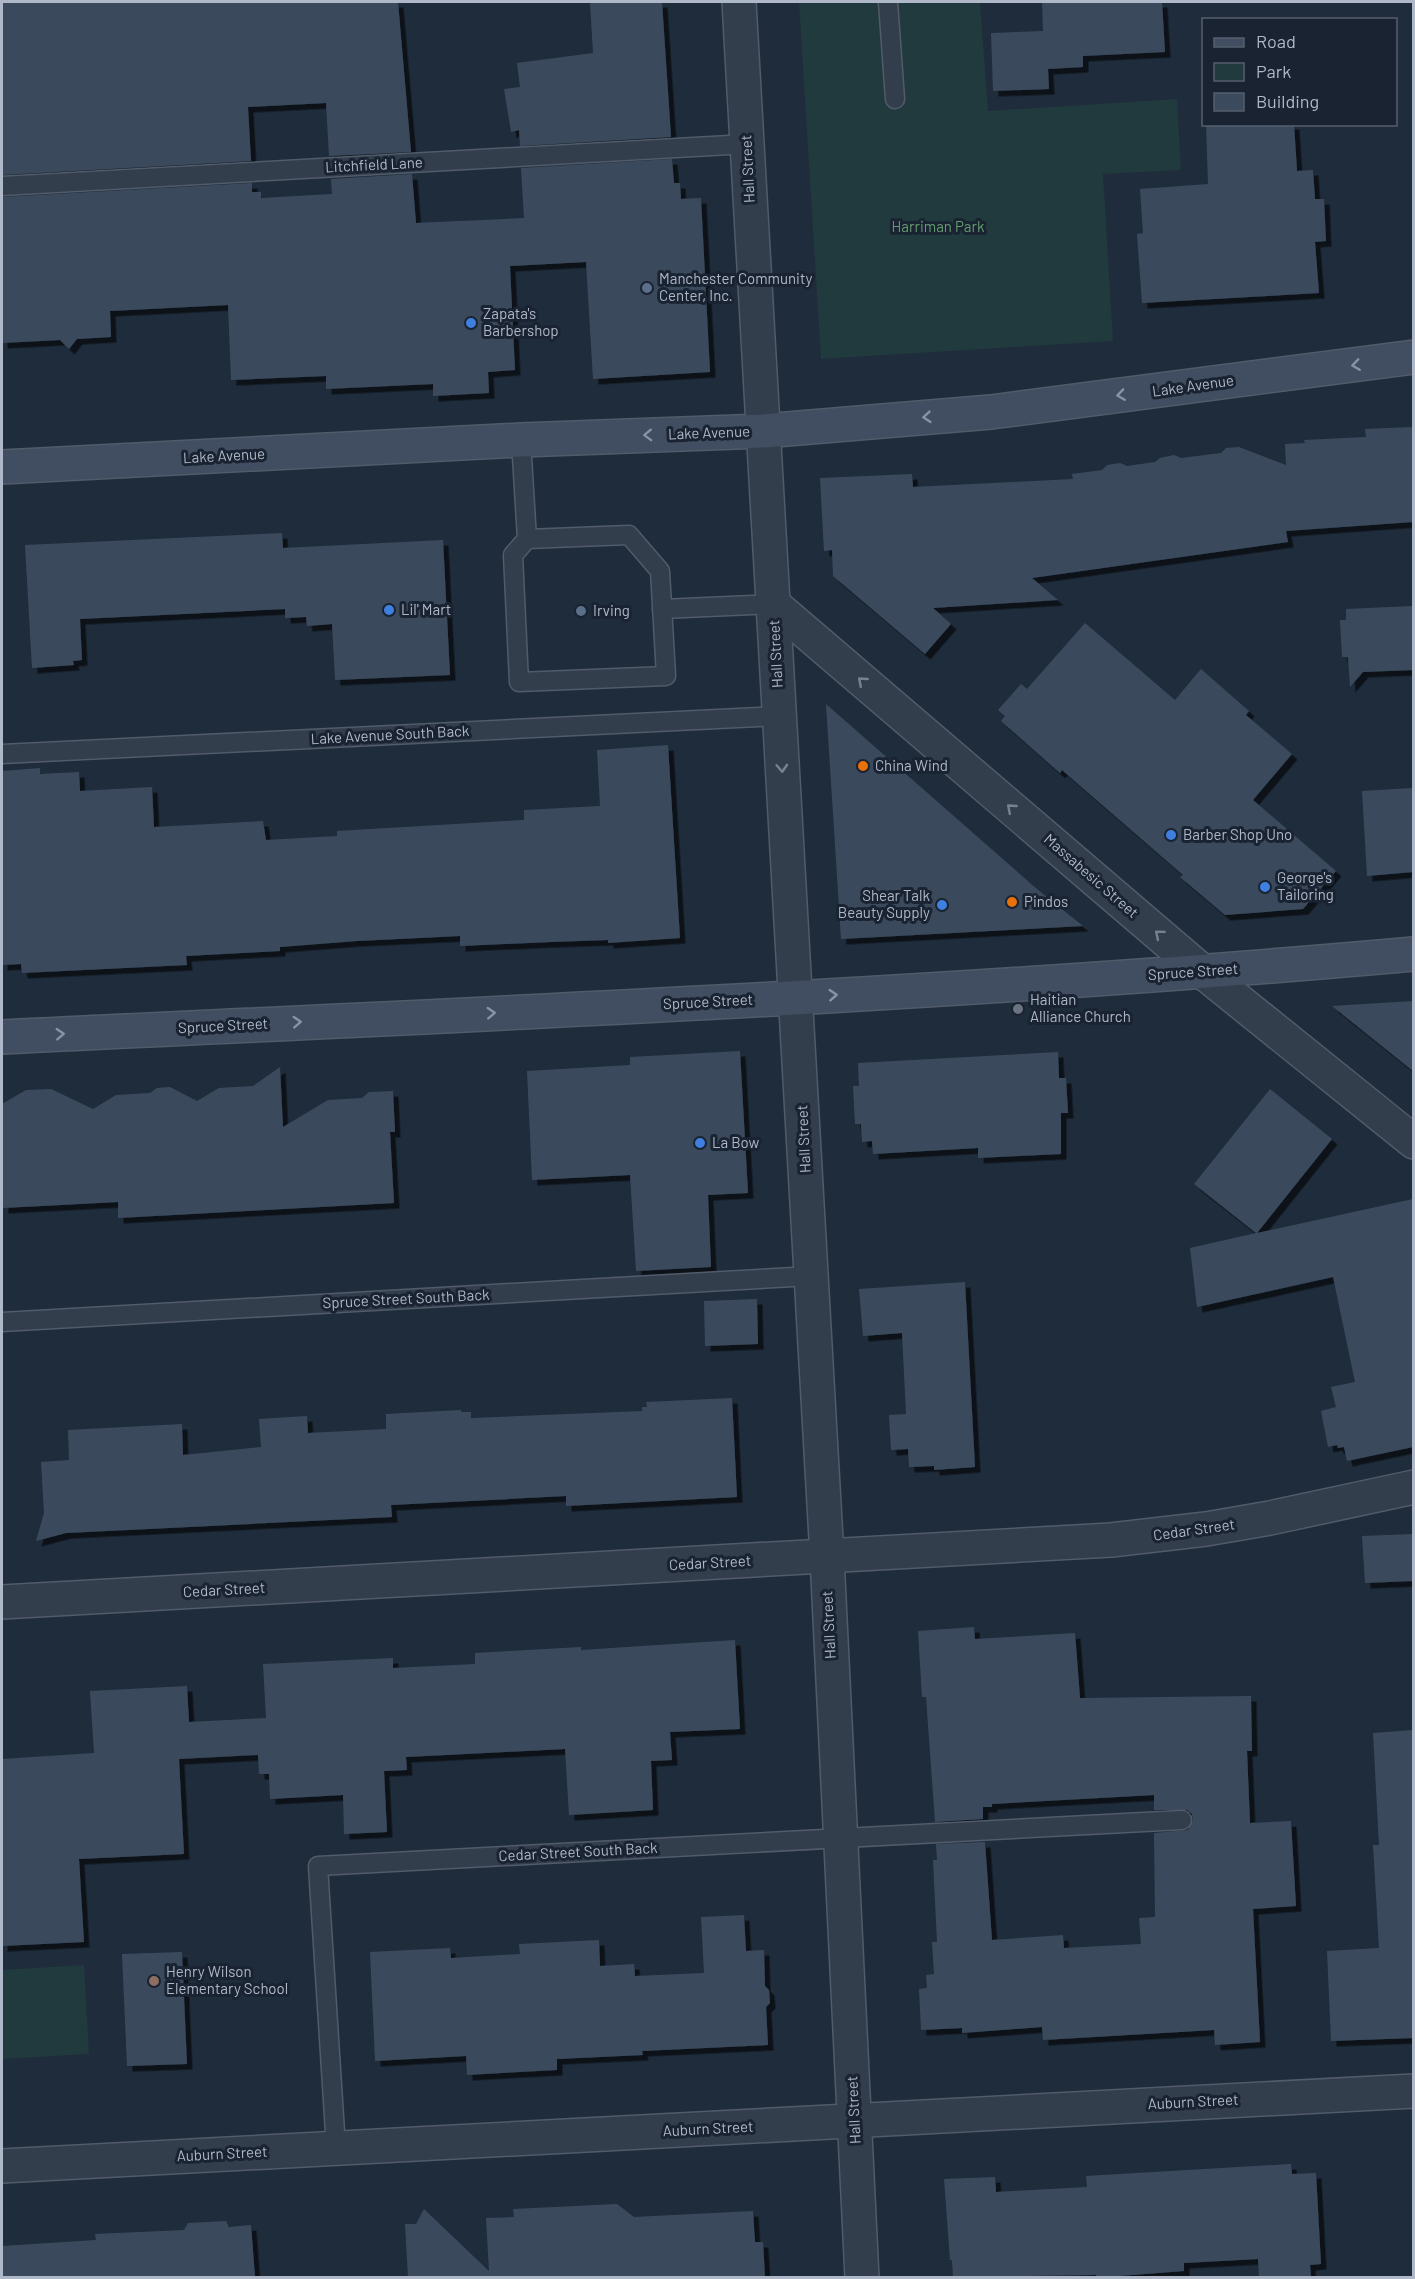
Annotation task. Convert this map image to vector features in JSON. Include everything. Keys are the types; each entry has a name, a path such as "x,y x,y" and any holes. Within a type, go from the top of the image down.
{"street":[{"name":"Hall Street","path":"739,2 827,1557 862,2277"},
{"name":"Lake Avenue","path":"2,467 521,440 763,431 991,412 1413,357"},
{"name":"Massabesic Street","path":"773,604 1203,972 1413,1142"},
{"name":"Spruce Street","path":"2,1037 795,997 1203,972 1413,954"},
{"name":"Cedar Street","path":"2,1602 1111,1540 1206,1529 1270,1518 1413,1487"},
{"name":"Auburn Street","path":"2,2166 1413,2091"}],"lane":[{"path":"888,2 895,99"},
{"name":"Litchfield Lane","path":"2,186 747,144"},
{"path":"521,440 527,539 513,555 519,682 666,676 660,572 629,535 527,539"},
{"path":"662,609 773,604"},
{"name":"Lake Avenue South Back","path":"2,754 779,716"},
{"name":"Spruce Street South Back","path":"2,1322 811,1276"},
{"name":"Cedar Street South Back","path":"336,2148 318,1866 1182,1820"}],"green space":[{"name":"Harriman Park","path":"799,2 980,2 988,111 1177,99 1181,170 1103,174 1113,341 821,359"},
{"path":"84,1965 89,2054 2,2059 2,1970"}],"building":[{"path":"2,2 398,2 411,152 329,156 326,103 248,107 251,161 2,175"},
{"path":"590,2 662,2 671,137 520,146 519,130 511,132 504,89 520,87 517,63 593,53"},
{"path":"1042,2 1162,2 1165,52 1083,56 1083,67 1048,69 1049,89 993,91 991,33 1043,31"},
{"path":"1206,126 1294,126 1297,171 1313,170 1315,199 1324,199 1326,241 1315,242 1319,293 1142,303 1137,234 1143,233 1140,189 1208,184"},
{"path":"672,159 674,183 680,183 681,199 701,198 710,372 593,379 586,262 510,266 515,370 488,372 489,393 433,396 433,384 326,389 326,376 231,380 228,305 110,311 111,337 77,339 69,349 60,340 2,343 2,197 252,183 252,192 261,192 261,198 332,194 331,179 412,174 416,223 524,218 521,168"},
{"path":"1413,427 1413,522 1286,531 1288,542 1032,578 1058,600 933,608 951,624 925,654 833,576 832,550 824,551 820,478 912,474 913,487 1073,479 1072,474 1102,470 1107,465 1120,463 1127,466 1155,462 1160,458 1174,455 1181,458 1221,453 1226,448 1239,447 1286,465 1285,444 1305,443 1304,440 1366,437 1365,429"},
{"path":"282,533 283,548 443,540 450,675 335,680 332,624 307,626 306,617 285,618 285,609 80,619 82,660 73,661 74,665 32,668 25,545"},
{"path":"1413,606 1413,670 1363,672 1350,687 1348,657 1342,657 1340,620 1346,620 1346,609"},
{"path":"1085,623 1175,700 1201,669 1249,711 1246,715 1292,754 1253,800 1336,871 1303,909 1225,915 1180,877 1183,875 1062,770 1060,773 1001,721 1005,716 998,710 1021,684 1027,689"},
{"path":"826,704 1037,889 1083,926 841,939"},
{"path":"668,745 680,938 608,943 608,940 460,946 460,936 357,941 280,947 280,951 186,956 187,965 22,973 21,964 2,965 2,771 40,768 40,774 79,772 80,791 152,787 154,827 263,821 266,840 337,836 337,831 524,820 524,810 600,806 597,750"},
{"path":"1413,788 1413,872 1367,876 1362,791"},
{"path":"1413,1001 1413,1071 1332,1006"},
{"path":"740,1051 748,1193 708,1195 711,1267 636,1271 630,1175 532,1180 527,1071 630,1065 630,1057"},
{"path":"1058,1052 1059,1078 1066,1078 1068,1113 1061,1113 1061,1154 978,1158 978,1148 873,1154 872,1141 862,1142 861,1124 855,1124 853,1086 859,1086 858,1063"},
{"path":"280,1067 283,1127 328,1100 362,1098 369,1092 393,1091 395,1132 390,1132 394,1203 118,1218 118,1202 3,1208 2,1104 26,1090 51,1089 93,1109 116,1095 150,1093 157,1088 170,1087 197,1101 219,1088 253,1086"},
{"path":"1270,1089 1332,1139 1257,1233 1413,1199 1413,1447 1347,1461 1344,1447 1338,1448 1337,1445 1328,1447 1321,1411 1336,1407 1331,1387 1355,1382 1333,1277 1197,1307 1190,1248 1256,1233 1194,1184"},
{"path":"965,1282 975,1467 934,1470 934,1466 909,1467 908,1449 891,1450 889,1415 906,1414 902,1333 863,1336 859,1289"},
{"path":"757,1299 758,1344 705,1346 704,1301"},
{"path":"732,1398 737,1497 566,1506 566,1496 391,1505 392,1517 66,1533 36,1541 44,1513 41,1462 69,1460 68,1430 182,1424 183,1455 261,1447 259,1419 307,1416 308,1433 386,1429 386,1414 461,1410 461,1412 471,1412 471,1418 642,1411 642,1407 647,1407 646,1402"},
{"path":"1413,1534 1413,1581 1365,1583 1362,1536"},
{"path":"974,1627 975,1639 1075,1633 1080,1698 1251,1696 1252,1751 1247,1751 1250,1823 1291,1821 1296,1906 1253,1909 1260,2042 1215,2045 1214,2030 1043,2040 1042,2027 962,2033 962,2028 921,2030 919,1989 927,1988 926,1975 934,1974 932,1942 937,1942 933,1860 937,1860 936,1844 985,1842 992,1940 1063,1935 1064,1948 1141,1944 1139,1918 1155,1917 1154,1833 1188,1830 1193,1820 1192,1814 1187,1810 1154,1810 1154,1795 992,1804 992,1807 983,1807 983,1819 935,1822 926,1697 922,1697 918,1631"},
{"path":"735,1640 740,1729 670,1732 672,1760 651,1761 653,1810 569,1815 565,1749 406,1757 407,1770 384,1771 387,1832 344,1834 343,1795 270,1799 269,1774 259,1774 258,1755 179,1759 184,1854 79,1859 84,1942 2,1946 2,1759 94,1753 90,1691 187,1686 189,1722 266,1718 263,1664 393,1658 393,1668 475,1664 475,1653 581,1647 581,1650"},
{"path":"1413,1730 1413,2038 1331,2041 1327,1951 1379,1948 1373,1845 1379,1845 1373,1733"},
{"path":"744,1915 746,1951 764,1950 765,1986 769,1990 770,2003 766,2007 768,2045 642,2051 643,2055 557,2059 557,2070 467,2075 466,2056 375,2061 370,1952 450,1948 451,1958 520,1954 519,1944 599,1940 600,1966 634,1964 635,1976 704,1973 701,1917"},
{"path":"182,1952 187,2064 127,2066 122,1954"},
{"path":"1291,2164 1292,2174 1316,2173 1321,2264 1310,2265 1311,2277 1259,2277 1258,2259 1184,2263 1184,2271 1106,2277 1096,2277 1096,2275 953,2277 944,2179 995,2177 996,2192 1087,2187 1086,2176"},
{"path":"617,2204 634,2217 753,2211 755,2242 763,2242 765,2277 408,2277 405,2224 416,2224 424,2209 489,2271 486,2218 514,2217 513,2209"},
{"path":"226,2221 229,2227 251,2225 255,2277 2,2277 2,2246 96,2240 95,2234 184,2230 188,2223"}],"place":[{"name":"Manchester Community Center, Inc.","path":"647,288"},
{"name":"Zapata's Barbershop","path":"471,323"},
{"name":"Lil' Mart","path":"389,610"},
{"name":"Irving","path":"581,611"},
{"name":"China Wind","path":"863,766"},
{"name":"Barber Shop Uno","path":"1171,835"},
{"name":"George's Tailoring","path":"1265,887"},
{"name":"Pindos","path":"1012,902"},
{"name":"Shear Talk Beauty Supply","path":"942,905"},
{"name":"Haitian Alliance Church","path":"1018,1009"},
{"name":"La Bow","path":"700,1143"},
{"name":"Henry Wilson Elementary School","path":"154,1981"}]}
